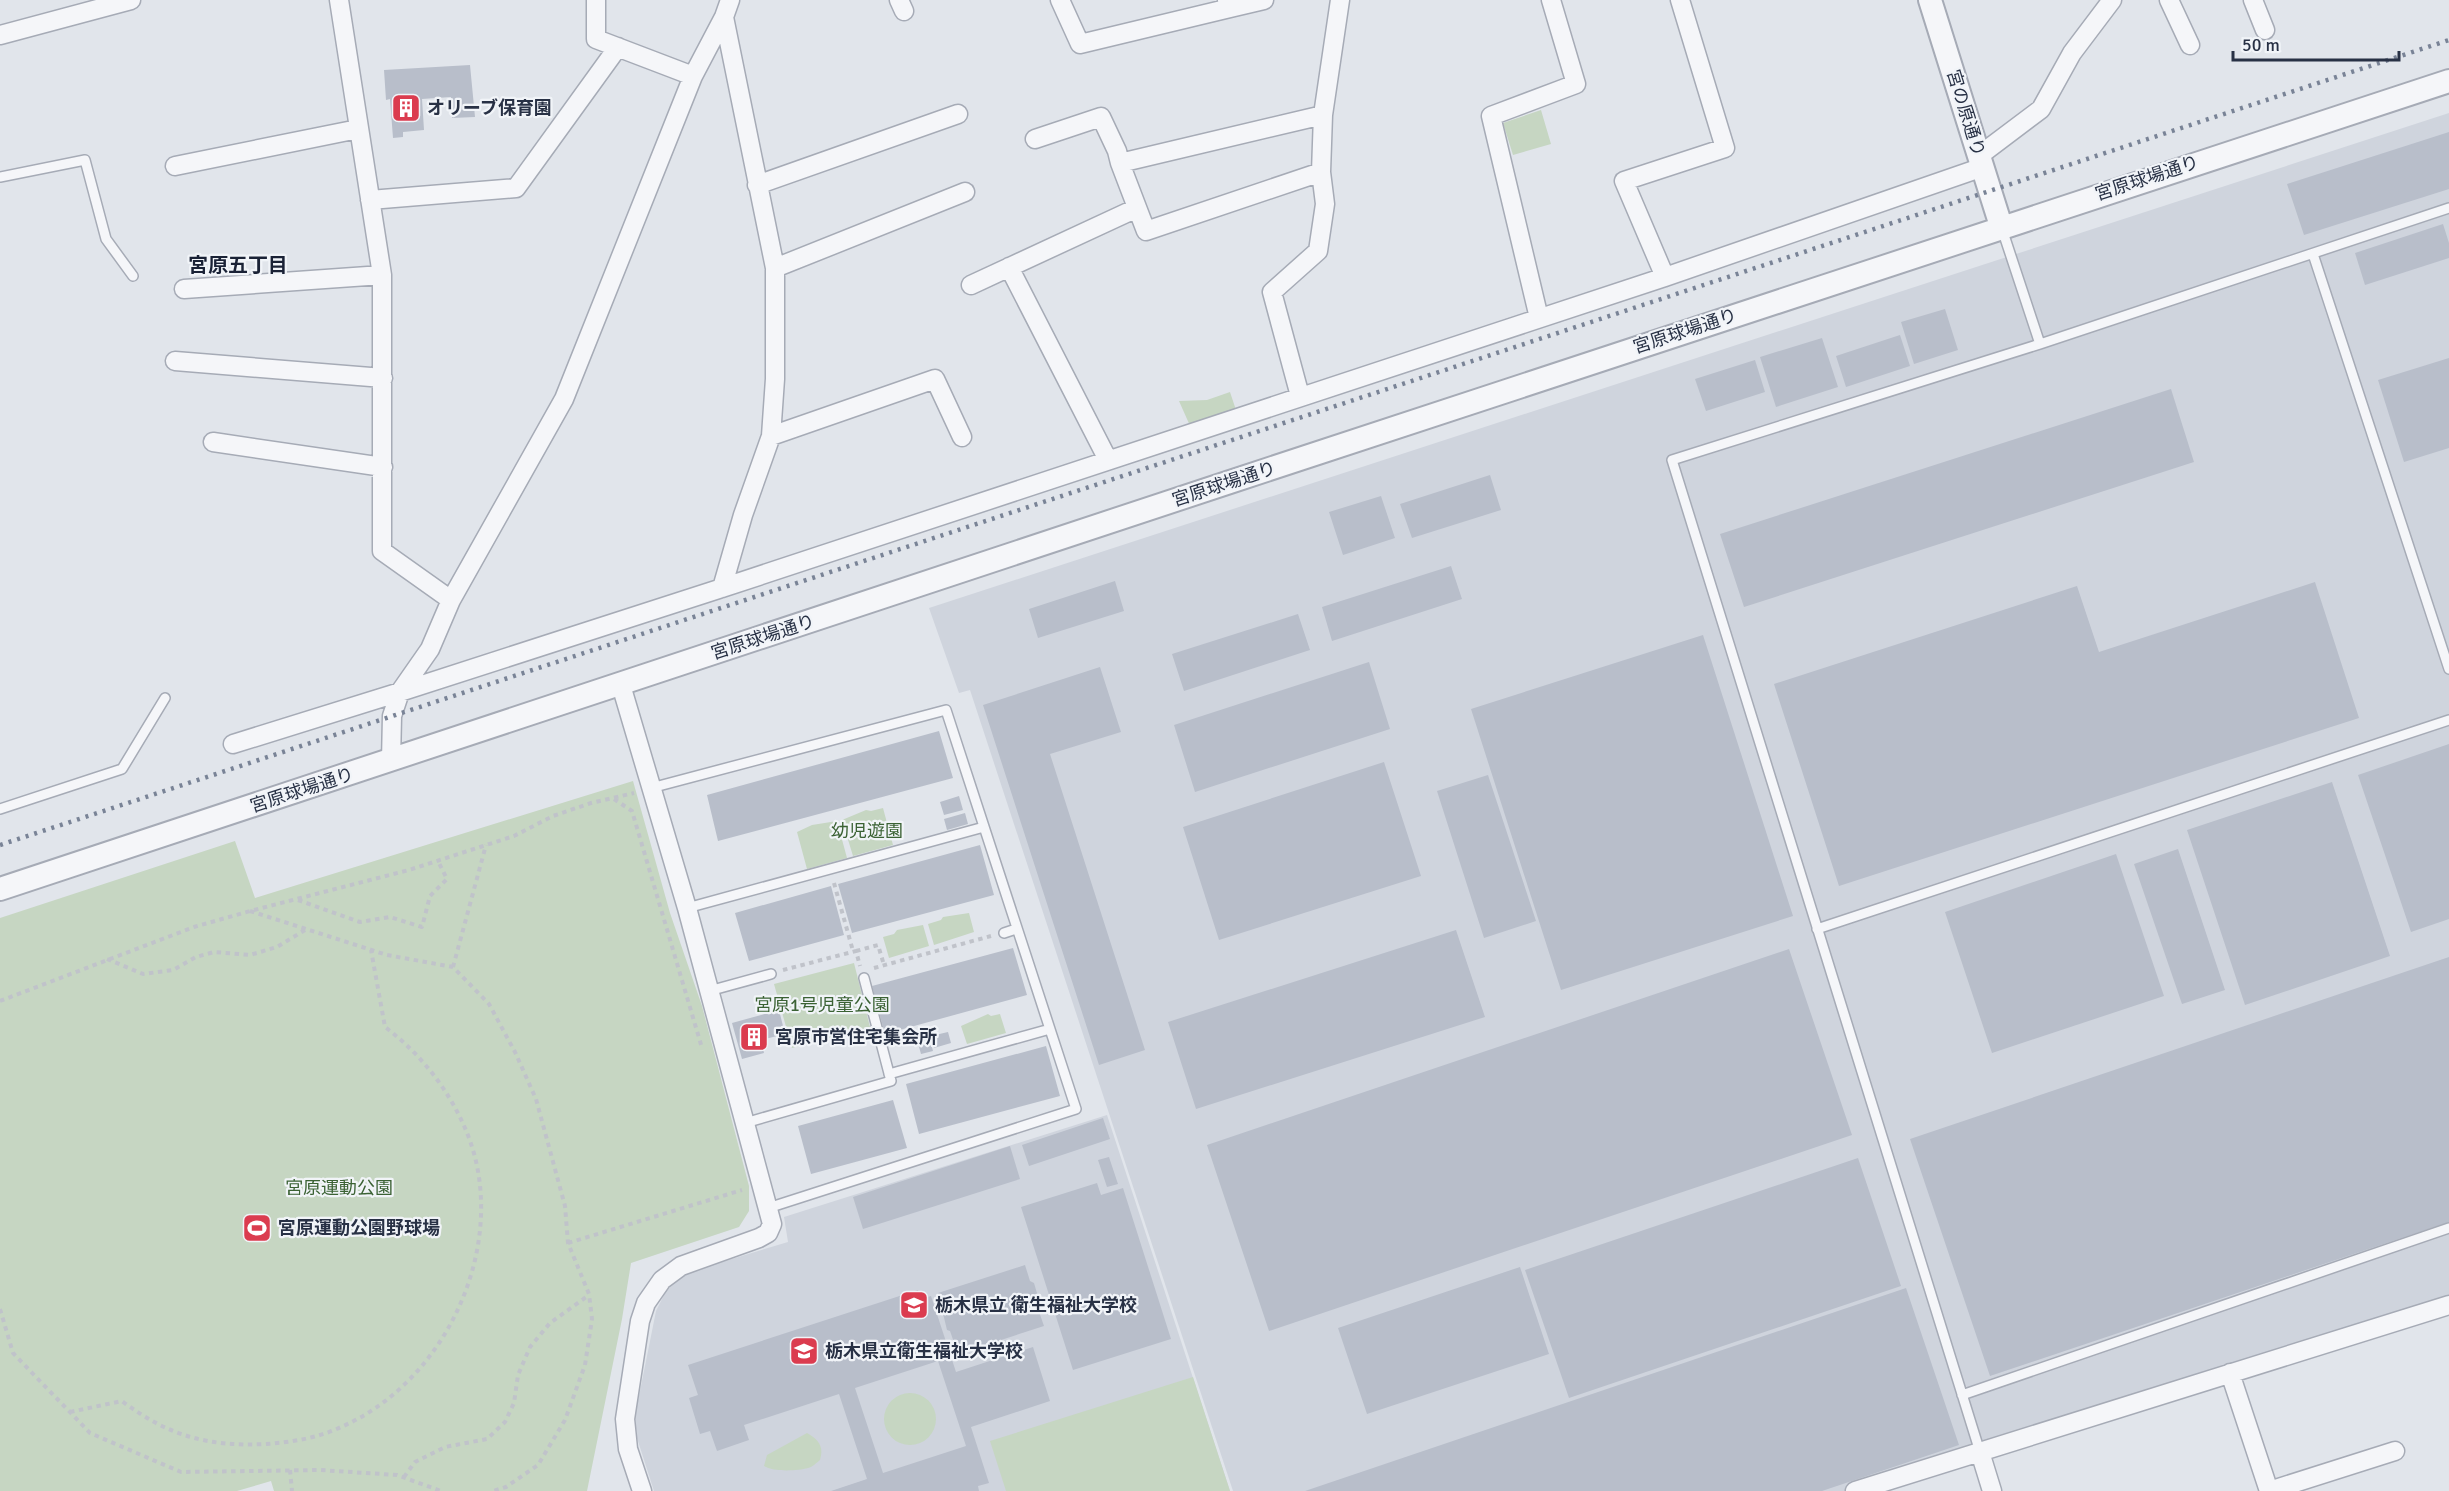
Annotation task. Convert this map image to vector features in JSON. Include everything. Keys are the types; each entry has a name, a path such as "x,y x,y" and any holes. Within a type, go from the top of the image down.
{"street":[{"path":"0,35 131,0"},
{"path":"339,0 382,275 382,551 451,600"},
{"path":"596,0 596,39 693,76"},
{"path":"1060,0 1080,44 1229,4 1264,0"},
{"path":"1300,396 1272,292 1318,251 1325,204 1320,172 1323,115 1340,0"},
{"path":"1539,318 1491,116 1576,84 1551,0"},
{"path":"1665,277 1624,181 1725,148 1680,0"},
{"name":"宮の原通り","path":"1930,0 2001,226"},
{"path":"233,744 722,588 1665,277 1982,161 2041,109 2072,53 2112,0"},
{"path":"2169,0 2190,45"},
{"path":"2253,0 2265,30"},
{"path":"391,761 392,716 400,692 430,649 451,600 564,399 693,76 727,9"},
{"path":"722,588 743,515 771,436 775,379 775,268 757,185 727,9"},
{"path":"370,200 516,188 618,47"},
{"name":"宮原球場通り","path":"0,889 2001,226 2449,81"},
{"path":"757,185 958,114"},
{"path":"1120,163 1323,115"},
{"path":"1035,139 1101,117 1117,151 1146,231 1320,172"},
{"path":"175,166 358,129"},
{"path":"775,268 965,192"},
{"path":"971,285 1137,208"},
{"path":"1009,267 1108,460"},
{"path":"184,289 382,275"},
{"path":"175,361 383,378"},
{"path":"771,436 935,379 962,437"},
{"path":"213,442 383,467"},
{"path":"621,685 687,908 772,1224 768,1233 681,1266 662,1281 646,1304 640,1321 625,1419 628,1449 642,1491"},
{"path":"1855,1491 2449,1305"},
{"path":"2230,1373 2269,1491 2396,1451"},
{"path":"1980,1452 1992,1491"}],"lane":[{"path":"0,177 85,160 106,238 133,276"},
{"path":"1980,1452 1672,460 2040,344 2449,208"},
{"path":"2001,226 2040,344"},
{"path":"2313,254 2449,669"},
{"path":"0,808 122,769 165,698"},
{"path":"651,788 945,710 1076,1109 768,1208"},
{"path":"1817,929 2449,720"},
{"path":"687,908 984,827"},
{"path":"1004,933 1017,929"},
{"path":"709,991 771,974"},
{"path":"745,1123 891,1081 863,975"},
{"path":"890,1074 1050,1029"},
{"path":"1962,1395 2449,1228"}],"path":[{"path":"0,1001 194,927 296,899 354,886 438,861 514,836 553,816 591,803 651,788"},
{"path":"614,799 632,811 703,1052"},
{"path":"453,967 486,845"},
{"path":"296,899 360,922 390,916 422,927 430,896 447,879 438,861"},
{"path":"830,869 863,975 884,965 1004,933"},
{"path":"250,911 387,955 453,967 489,1004 516,1052 536,1099 565,1206 568,1243 589,1294 592,1319 585,1365 565,1420 538,1465 506,1486 493,1491"},
{"path":"107,959 143,974 173,970 196,957 214,952 250,956 277,947 306,930"},
{"path":"771,974 878,945 884,965"},
{"path":"70,1412 122,1401 166,1430 196,1439 225,1444 284,1443 342,1427 369,1412 418,1371 434,1350 471,1278 478,1246 481,1210 477,1174 469,1139 456,1109 438,1080 400,1038 385,1027 371,950"},
{"path":"740,1178 743,1190"},
{"path":"568,1243 762,1184"},
{"path":"404,1478 415,1462 445,1447 487,1439 505,1422 514,1403 518,1375 530,1347 550,1323 589,1294"},
{"path":"0,1309 13,1353 90,1433 181,1472 320,1470 404,1478 441,1491"},
{"path":"290,1470 292,1491"},
{"path":"506,1486 510,1491"}],"shaded area":[{"path":"2449,113 2449,1301 1852,1491 1233,1491 970,690 959,693 929,608"},
{"name":"栃木県立 衛生福祉大学校","path":"1107,1115 1230,1491 654,1491 637,1438 635,1416 656,1311 666,1291 676,1281 692,1271 788,1242 784,1217"}],"green space":[{"path":"1541,110 1551,144 1513,155 1503,123"},
{"path":"1230,392 1237,413 1191,428 1179,401 1207,400"},
{"name":"宮原運動公園","path":"633,781 670,913 702,1006 749,1186 749,1211 739,1227 631,1263 587,1491 274,1491 271,1481 237,1491 0,1491 0,918 235,841 255,898"},
{"name":"幼児遊園","path":"883,808 893,845 853,856 842,820 866,810"},
{"name":"幼児遊園","path":"837,821 847,858 807,869 797,832 812,825"},
{"path":"969,913 974,932 934,945 928,924 941,920 943,917"},
{"path":"923,925 929,946 889,958 883,937 894,934 897,930"},
{"name":"宮原1号児童公園","path":"854,963 870,1027 792,1048 774,984"},
{"path":"988,1014 991,1016 1000,1014 1006,1033 967,1044 961,1026"},
{"path":"1193,1377 1230,1491 1006,1491 990,1441"},
{"path":"905,1393 915,1393 925,1397 932,1404 936,1419 932,1434 925,1441 915,1445 905,1445 895,1441 888,1434 884,1424 884,1414 888,1404 895,1397"},
{"path":"807,1433 815,1438 821,1447 820,1460 814,1465 792,1470 779,1470 764,1466 767,1455"}],"building":[{"name":"オリーブ保育園","path":"470,65 475,117 452,118 451,97 422,99 424,130 403,132 403,137 393,138 390,99 386,100 384,70"},
{"path":"2449,132 2449,189 2304,235 2287,184"},
{"path":"2443,224 2449,243 2449,258 2365,285 2355,253"},
{"path":"1945,309 1958,350 1914,364 1901,322"},
{"path":"1900,335 1910,366 1846,387 1836,356"},
{"path":"1822,338 1838,387 1776,407 1760,357"},
{"path":"2449,358 2449,448 2404,462 2378,380"},
{"path":"1755,360 1765,392 1706,411 1695,379"},
{"path":"2171,389 2194,462 1744,607 1720,534"},
{"path":"1490,475 1501,510 1412,538 1400,504"},
{"path":"1381,496 1395,538 1343,555 1329,512"},
{"path":"1451,566 1462,599 1332,641 1322,607"},
{"path":"1115,581 1124,611 1038,638 1029,609"},
{"path":"2315,582 2359,718 1839,886 1774,684 2077,586 2099,652"},
{"path":"1298,614 1310,650 1184,691 1172,654"},
{"path":"1703,635 1793,916 1561,990 1471,709"},
{"path":"1369,662 1390,729 1195,792 1174,725"},
{"path":"1100,667 1121,732 1050,754 1145,1050 1099,1065 983,705"},
{"path":"939,731 953,778 718,841 707,795"},
{"path":"2449,744 2449,919 2411,932 2358,775"},
{"path":"1384,762 1421,876 1219,940 1183,827"},
{"path":"1488,775 1536,921 1484,938 1437,791"},
{"path":"2332,782 2390,956 2245,1005 2187,830"},
{"path":"959,796 963,810 944,815 940,802"},
{"path":"965,813 968,824 947,830 944,819"},
{"path":"980,845 994,895 852,933 838,884"},
{"path":"2178,849 2225,990 2182,1004 2134,864"},
{"path":"2116,854 2164,996 1992,1053 1945,912"},
{"path":"831,886 844,935 749,961 735,913"},
{"path":"1456,930 1485,1017 1196,1109 1168,1022"},
{"path":"1013,948 1027,995 885,1034 872,986"},
{"path":"1789,949 1852,1135 1269,1331 1207,1145"},
{"path":"2449,957 2449,1222 1990,1376 1910,1139"},
{"name":"宮原市営住宅集会所","path":"779,1010 785,1034 761,1040 764,1053 742,1059 732,1023"},
{"path":"948,1032 951,1043 934,1048 931,1036"},
{"path":"928,1033 933,1051 921,1054 916,1036"},
{"path":"1046,1046 1060,1096 919,1134 906,1084"},
{"path":"893,1100 907,1148 811,1174 798,1126"},
{"path":"1103,1118 1110,1139 1029,1166 1022,1145"},
{"path":"1010,1146 1020,1179 863,1229 853,1197"},
{"path":"1109,1157 1118,1184 1107,1187 1098,1160"},
{"path":"1858,1158 1901,1286 1569,1398 1525,1270"},
{"path":"1097,1183 1101,1195 1123,1188 1171,1339 1073,1370 1021,1207"},
{"path":"1025,1265 1030,1281 1034,1283 1039,1300 1036,1303 1044,1326 958,1354 950,1331 947,1330 938,1293"},
{"path":"1520,1267 1549,1354 1367,1414 1338,1328"},
{"path":"1906,1288 1959,1445 1822,1491 1305,1491"},
{"path":"918,1290 921,1299 931,1296 956,1372 1033,1347 1050,1401 971,1427 989,1483 978,1486 979,1491 831,1491 867,1479 839,1394 744,1425 749,1440 717,1451 710,1431 700,1434 689,1398 698,1395 688,1365","holes":["938,1361 966,1446 883,1473 855,1388"]}],"railway":[{"path":"0,845 2449,40"}],"place":[{"name":"オリーブ保育園","path":"406,108"},
{"name":"宮原市営住宅集会所","path":"754,1037"},
{"name":"宮原運動公園野球場","path":"257,1228"},
{"name":"栃木県立 衛生福祉大学校","path":"914,1305"},
{"name":"栃木県立衛生福祉大学校","path":"804,1351"}],"district":[{"name":"宮原五丁目","path":"238,265"}]}
